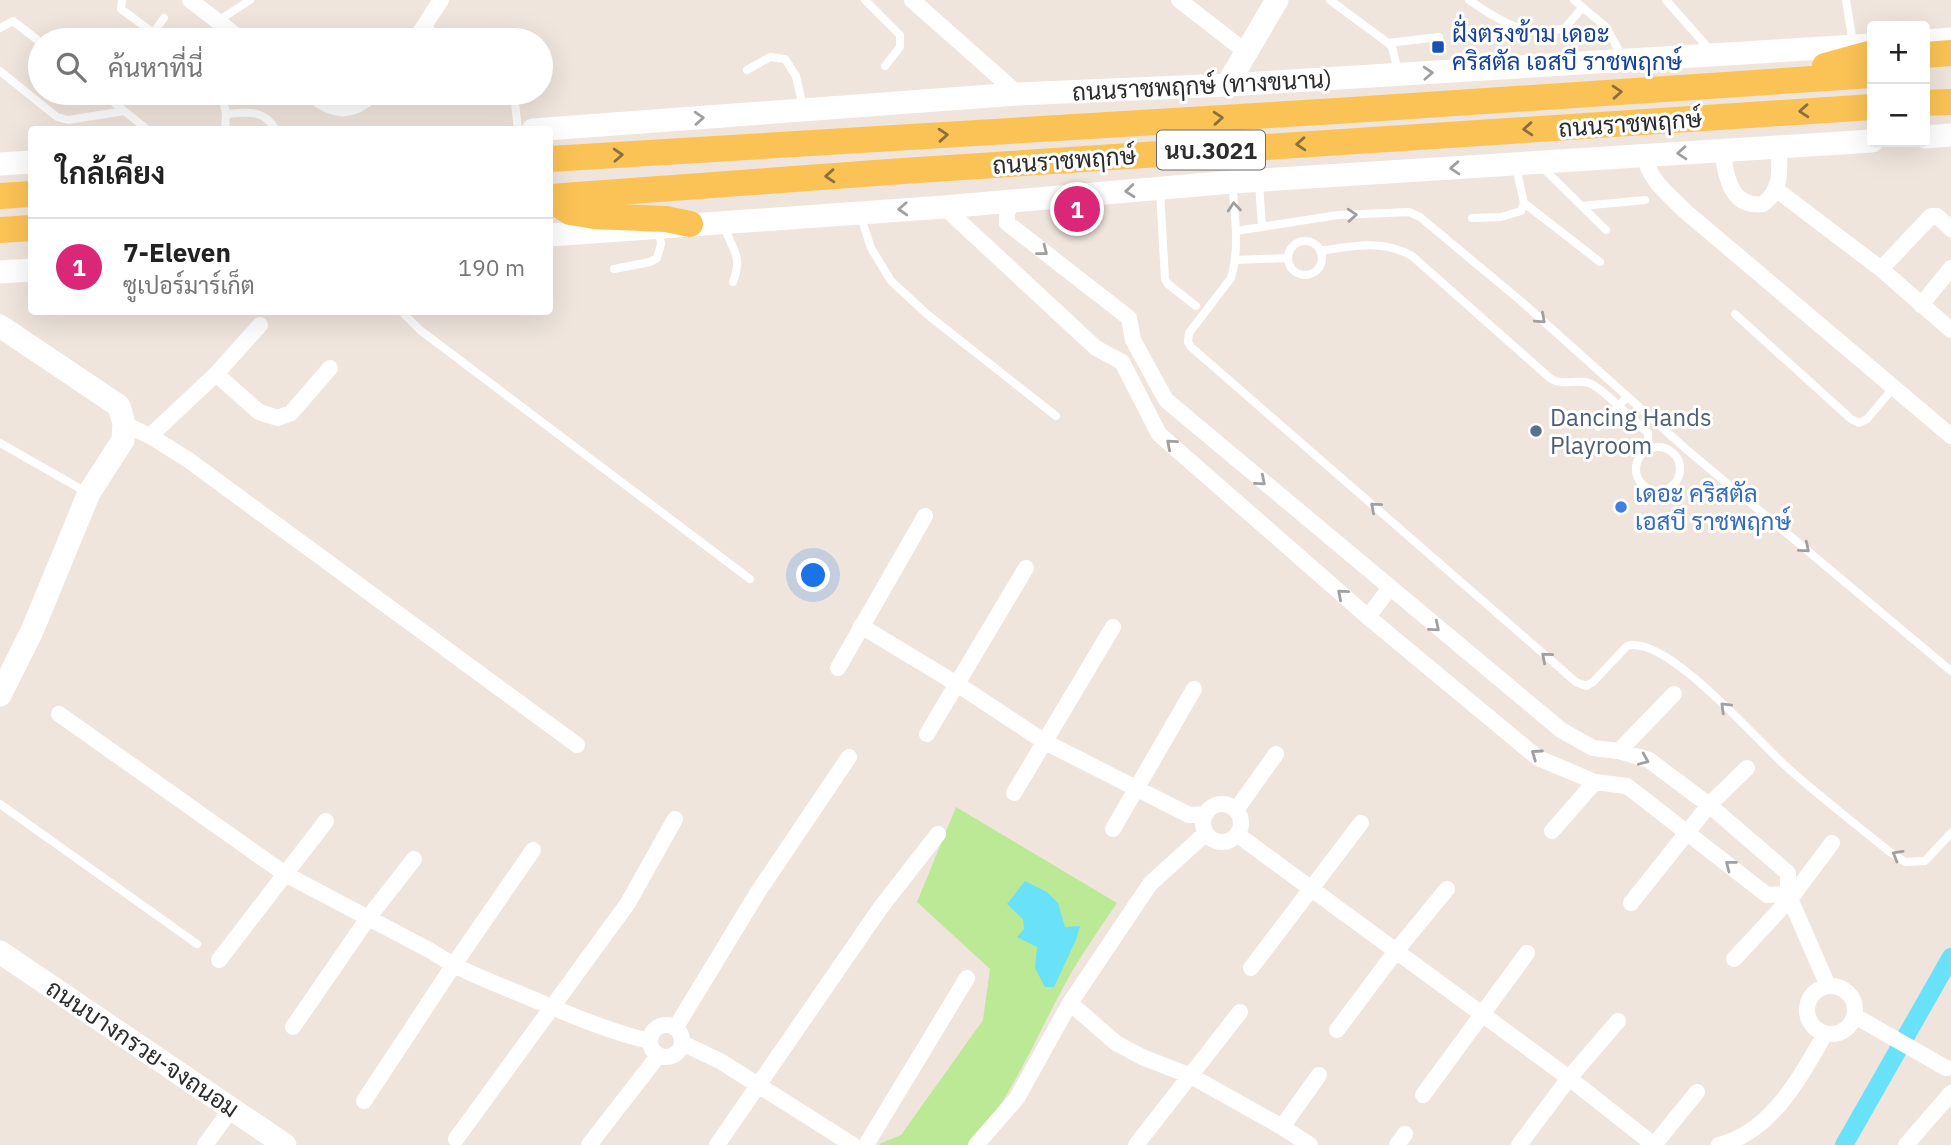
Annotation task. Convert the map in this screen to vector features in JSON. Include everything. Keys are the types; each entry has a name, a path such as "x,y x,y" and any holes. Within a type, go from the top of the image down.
{"main road":[{"path":"1227,85 1277,0"},
{"path":"1930,41 1951,39"},
{"name":"ถนนราชพฤกษ์ (ทางขนาน)","path":"553,129 1018,94 1227,85 1714,55 1863,53"},
{"path":"1770,82 1863,53"},
{"path":"1930,55 1951,53"},
{"path":"1930,71 1951,69"},
{"name":"ถนนราชพฤกษ์","path":"553,159 1867,75"},
{"path":"1930,103 1951,102"},
{"name":"ถนนราชพฤกษ์","path":"553,198 903,170 1867,107"},
{"path":"1930,137 1951,135"},
{"name":"นบ.3021","path":"553,235 1232,182 1867,141"},
{"path":"0,164 28,162"},
{"path":"0,196 28,194"},
{"path":"553,200 570,212 666,219 690,224"},
{"path":"0,230 28,228"},
{"path":"0,272 28,270"},
{"path":"0,312 7,329 119,406 124,424 123,440 89,494 32,631 0,695"},
{"name":"ถนนบางกรวย-จงถนอม","path":"0,953 285,1145"}],"street":[{"path":"190,0 227,28"},
{"path":"426,26 441,0"},
{"path":"912,0 1018,94"},
{"path":"1179,0 1246,52"},
{"path":"325,105 337,108 357,105"},
{"path":"1722,150 1727,181 1732,191 1747,204 1763,204 1777,190 1780,178 1779,147"},
{"path":"1644,156 1656,183 1685,211 1951,436"},
{"path":"1777,190 1881,269 1951,330"},
{"path":"1012,201 1007,223 1129,318 1133,340 1166,400 1561,730 1593,748 1619,751 1649,760 1709,805 1788,873 1789,897 1828,986"},
{"path":"944,206 1096,348 1122,362 1159,434 1368,617 1538,758 1595,782 1627,786 1767,894 1789,897"},
{"path":"1881,269 1925,219 1937,216 1951,229"},
{"path":"1921,305 1951,268"},
{"path":"150,436 216,374 260,325"},
{"path":"216,374 260,411 278,418 291,413 330,368"},
{"path":"124,424 150,436 187,459 577,745"},
{"path":"838,668 925,516"},
{"path":"928,734 1026,568"},
{"path":"1368,617 1389,589"},
{"path":"861,626 957,684 1045,742 1189,815 1206,814 1220,804 1236,810 1241,819 1238,835 1222,843 1210,838 1203,824 1206,814"},
{"path":"1014,793 1113,627"},
{"path":"1113,829 1194,690"},
{"path":"1619,751 1674,694"},
{"path":"59,714 285,874 431,951 453,966 629,1036 653,1048 666,1058 677,1054 682,1043 680,1031 676,1027 665,1025 653,1032 653,1048 589,1145"},
{"path":"1236,810 1276,754"},
{"path":"676,1027 758,892 849,757"},
{"path":"1631,904 1709,805 1747,768"},
{"path":"1552,831 1595,782"},
{"path":"456,1139 628,903 675,819"},
{"path":"219,960 326,821"},
{"path":"1251,968 1361,823"},
{"path":"976,1145 1017,1098 1070,1003 1150,884 1206,834"},
{"path":"717,1145 881,906 938,835"},
{"path":"1238,835 1569,1078 1654,1145 1698,1092"},
{"path":"1734,959 1832,843"},
{"path":"364,1101 533,850"},
{"path":"292,1027 368,918 414,859"},
{"path":"1336,1030 1447,889"},
{"path":"1423,1095 1527,953"},
{"path":"866,1145 967,978"},
{"path":"1828,986 1849,993 1853,1000 1855,1016 1852,1023 1840,1032 1825,1034 1812,1024 1807,1009 1813,994 1828,986"},
{"path":"1070,1003 1116,1042 1142,1057 1191,1076 1310,1145"},
{"path":"1136,1145 1240,1012"},
{"path":"1855,1016 1948,1066 1944,1081 1951,1092 1906,1145"},
{"path":"1519,1145 1569,1078 1618,1021"},
{"path":"1719,1145 1738,1140 1775,1112 1825,1034"},
{"path":"682,1043 720,1061 853,1145"},
{"path":"1282,1127 1319,1075"},
{"path":"205,1145 232,1108"}],"lane":[{"path":"122,0 121,9 146,28"},
{"path":"218,21 250,0"},
{"path":"865,0 901,35 900,47 885,66"},
{"path":"1330,0 1392,47 1399,74"},
{"path":"1469,0 1505,25 1541,30 1565,28 1582,8"},
{"path":"1574,0 1606,27 1625,60"},
{"path":"1666,0 1714,55"},
{"path":"1846,0 1863,53"},
{"path":"157,28 164,18"},
{"path":"0,28 13,21 28,33"},
{"path":"1388,43 1439,37"},
{"path":"747,70 770,57 785,59 796,76 803,110"},
{"path":"0,71 28,94"},
{"path":"42,105 57,117 68,120 124,111"},
{"path":"117,105 143,126"},
{"path":"224,105 225,126"},
{"path":"515,105 518,126"},
{"path":"226,114 262,114 272,126"},
{"path":"1472,218 1500,217 1521,211 1524,203 1526,163"},
{"path":"1526,163 1582,206 1606,230"},
{"path":"1259,181 1262,226"},
{"path":"1232,182 1236,260 1231,278 1189,333 1188,342 1191,347 1576,682 1586,685 1593,682 1627,646 1635,643 1655,649 1698,680 1789,769 1905,862 1925,861 1951,833"},
{"path":"1160,189 1165,279 1196,306"},
{"path":"1582,206 1645,200"},
{"path":"1524,203 1600,262"},
{"path":"860,211 871,248 891,281 928,315 1056,416"},
{"path":"1236,231 1338,215 1409,212 1445,237 1522,302 1686,449 1951,671"},
{"path":"723,221 727,237 736,252 737,271 733,282"},
{"path":"614,269 650,262 657,258 661,244 659,228"},
{"path":"1298,242 1311,242 1320,251 1322,257 1317,270 1306,275 1293,270 1288,258 1289,252 1298,242"},
{"path":"1320,251 1360,245 1402,249 1430,270 1551,379 1556,382 1592,385 1648,433 1648,449"},
{"path":"1236,260 1288,258"},
{"path":"1735,314 1851,419 1859,423 1867,419 1894,387"},
{"path":"405,315 420,330 750,579"},
{"path":"1586,383 1596,369"},
{"path":"1598,427 1627,397"},
{"path":"0,443 89,494"},
{"path":"1661,447 1678,458 1680,472 1675,484 1662,491 1649,489 1639,480 1638,459 1648,449 1661,447"},
{"path":"1678,458 1686,449"},
{"path":"0,804 197,944"}],"green space":[{"path":"956,807 1117,903 1071,974 1011,1088 970,1145 881,1145 879,1144 901,1135 983,1020 990,969 917,902"}],"water":[{"path":"1025,881 1047,892 1058,903 1065,927 1080,926 1054,987 1045,987 1035,968 1037,947 1017,937 1024,929 1023,919 1007,904"}],"waterway":[{"path":"1844,1145 1951,957"}],"place":[{"name":"ฝั่งตรงข้าม เดอะ คริสตัล เอสบี ราชพฤกษ์","path":"1438,47"},
{"name":"7-Eleven","path":"1077,209"},
{"name":"Dancing Hands Playroom","path":"1536,431"},
{"name":"เดอะ คริสตัล เอสบี ราชพฤกษ์","path":"1621,507"}]}
